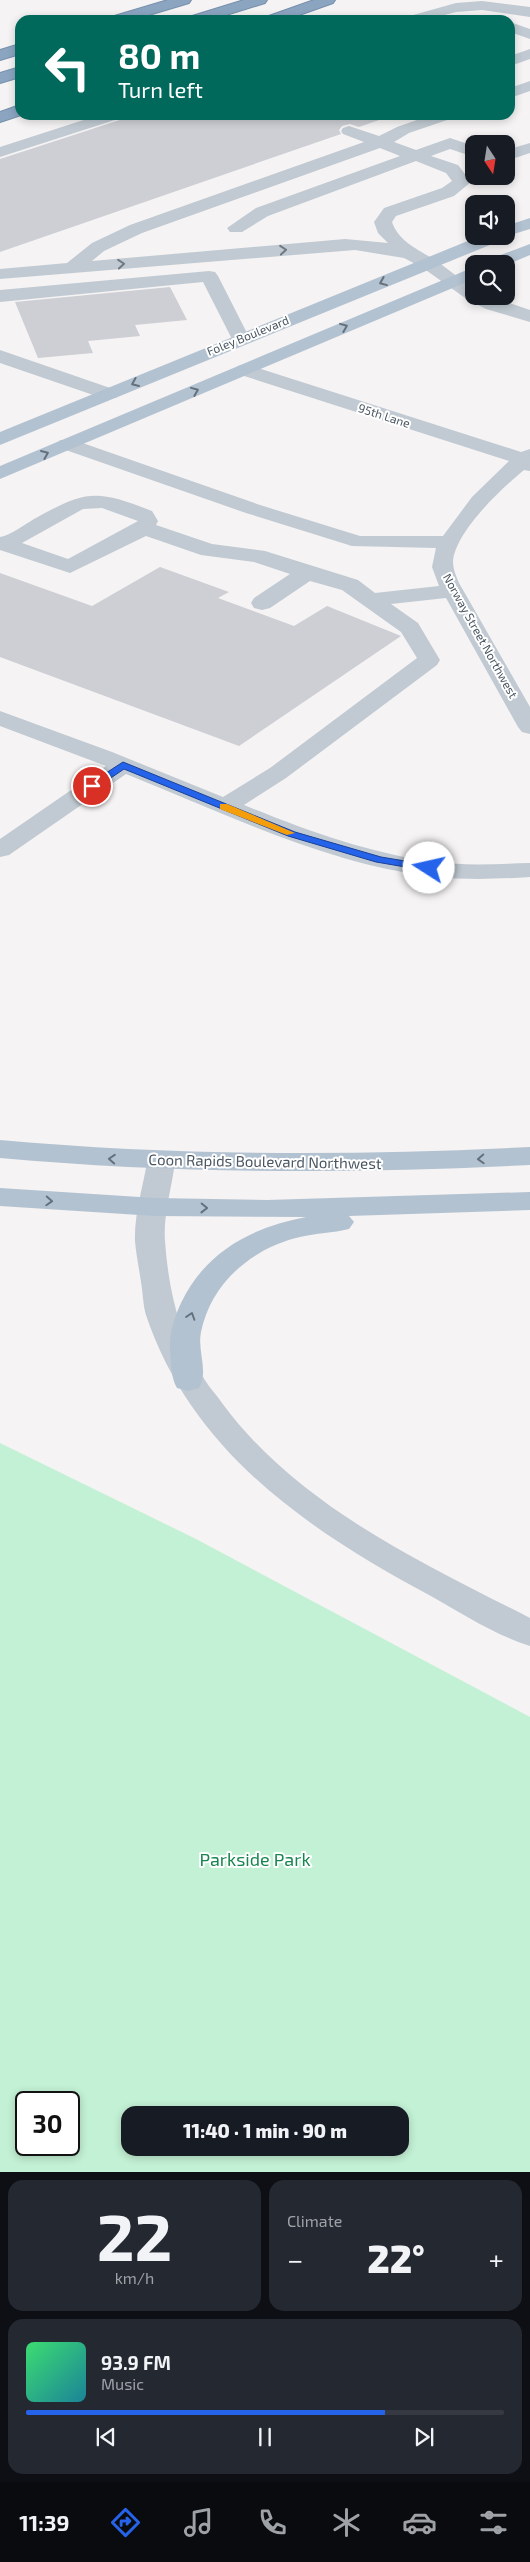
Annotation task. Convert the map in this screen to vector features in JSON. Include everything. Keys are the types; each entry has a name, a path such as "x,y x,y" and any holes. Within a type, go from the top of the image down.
{"highway":[{"path":"133,15 184,0"},
{"path":"210,15 260,0"},
{"path":"286,15 328,0"},
{"path":"0,55 15,50"},
{"path":"0,78 15,74"},
{"path":"0,117 15,112"}],"main road":[{"path":"515,228 530,222"},
{"name":"Foley Boulevard","path":"0,439 241,339 422,260 468,245"},
{"path":"515,255 530,249"},
{"name":"Foley Boulevard","path":"0,473 465,276"},
{"name":"Coon Rapids Boulevard Northwest","path":"0,1149 161,1162 328,1165 530,1156"},
{"path":"0,1197 155,1208 277,1209 530,1201"},
{"path":"188,1381 186,1333 196,1303 212,1275 230,1258 252,1244 293,1229 386,1214 492,1202"}],"street":[{"path":"427,15 464,3 479,1 506,4 530,12"},
{"path":"515,91 530,86"},
{"path":"0,152 99,120"},
{"path":"72,268 98,247 136,229 381,142 403,130 432,120"},
{"path":"349,131 452,169 462,182 448,192 390,212 383,222 387,233 465,291"},
{"path":"236,228 262,212 450,144 465,149"},
{"path":"515,153 530,148"},
{"path":"0,274 346,244 371,245 422,260"},
{"path":"0,296 208,276 241,339"},
{"path":"503,305 526,312"},
{"path":"0,356 84,388 109,394"},
{"name":"95th Lane","path":"245,370 528,460"},
{"path":"67,444 254,509 359,542 450,542"},
{"name":"Norway Street Northwest","path":"528,460 472,508 450,542 443,557 444,573 453,591 530,727"},
{"path":"86,500 110,502 145,515 148,521 144,528 70,567 2,544 86,500"},
{"path":"144,528 208,550 257,556 307,573 350,584 410,628 429,660 278,773 224,807"},
{"path":"262,603 307,573"},
{"path":"371,600 453,591"},
{"path":"0,718 123,765 292,834 380,860 429,868 483,872 530,870"},
{"path":"0,850 123,765"},
{"path":"161,1162 150,1238 158,1301 170,1342 188,1381 208,1409 241,1448 284,1488 362,1544 530,1633"}],"green space":[{"name":"Parkside Park","path":"0,1443 196,1539 530,1717 530,2172 0,2172"}],"building":[{"path":"120,120 379,120 359,127 350,124 342,126 339,130 341,134 0,252 0,159"},
{"path":"170,287 187,320 135,325 140,336 88,341 93,353 38,358 15,302"},
{"path":"160,567 229,592 218,598 294,626 327,606 401,636 239,746 0,657 0,573 92,606"}],"slow traffic":[{"path":"223,807 290,833"}],"route":[{"path":"92,786 123,765 292,834 334,848 380,860 429,868"}]}
